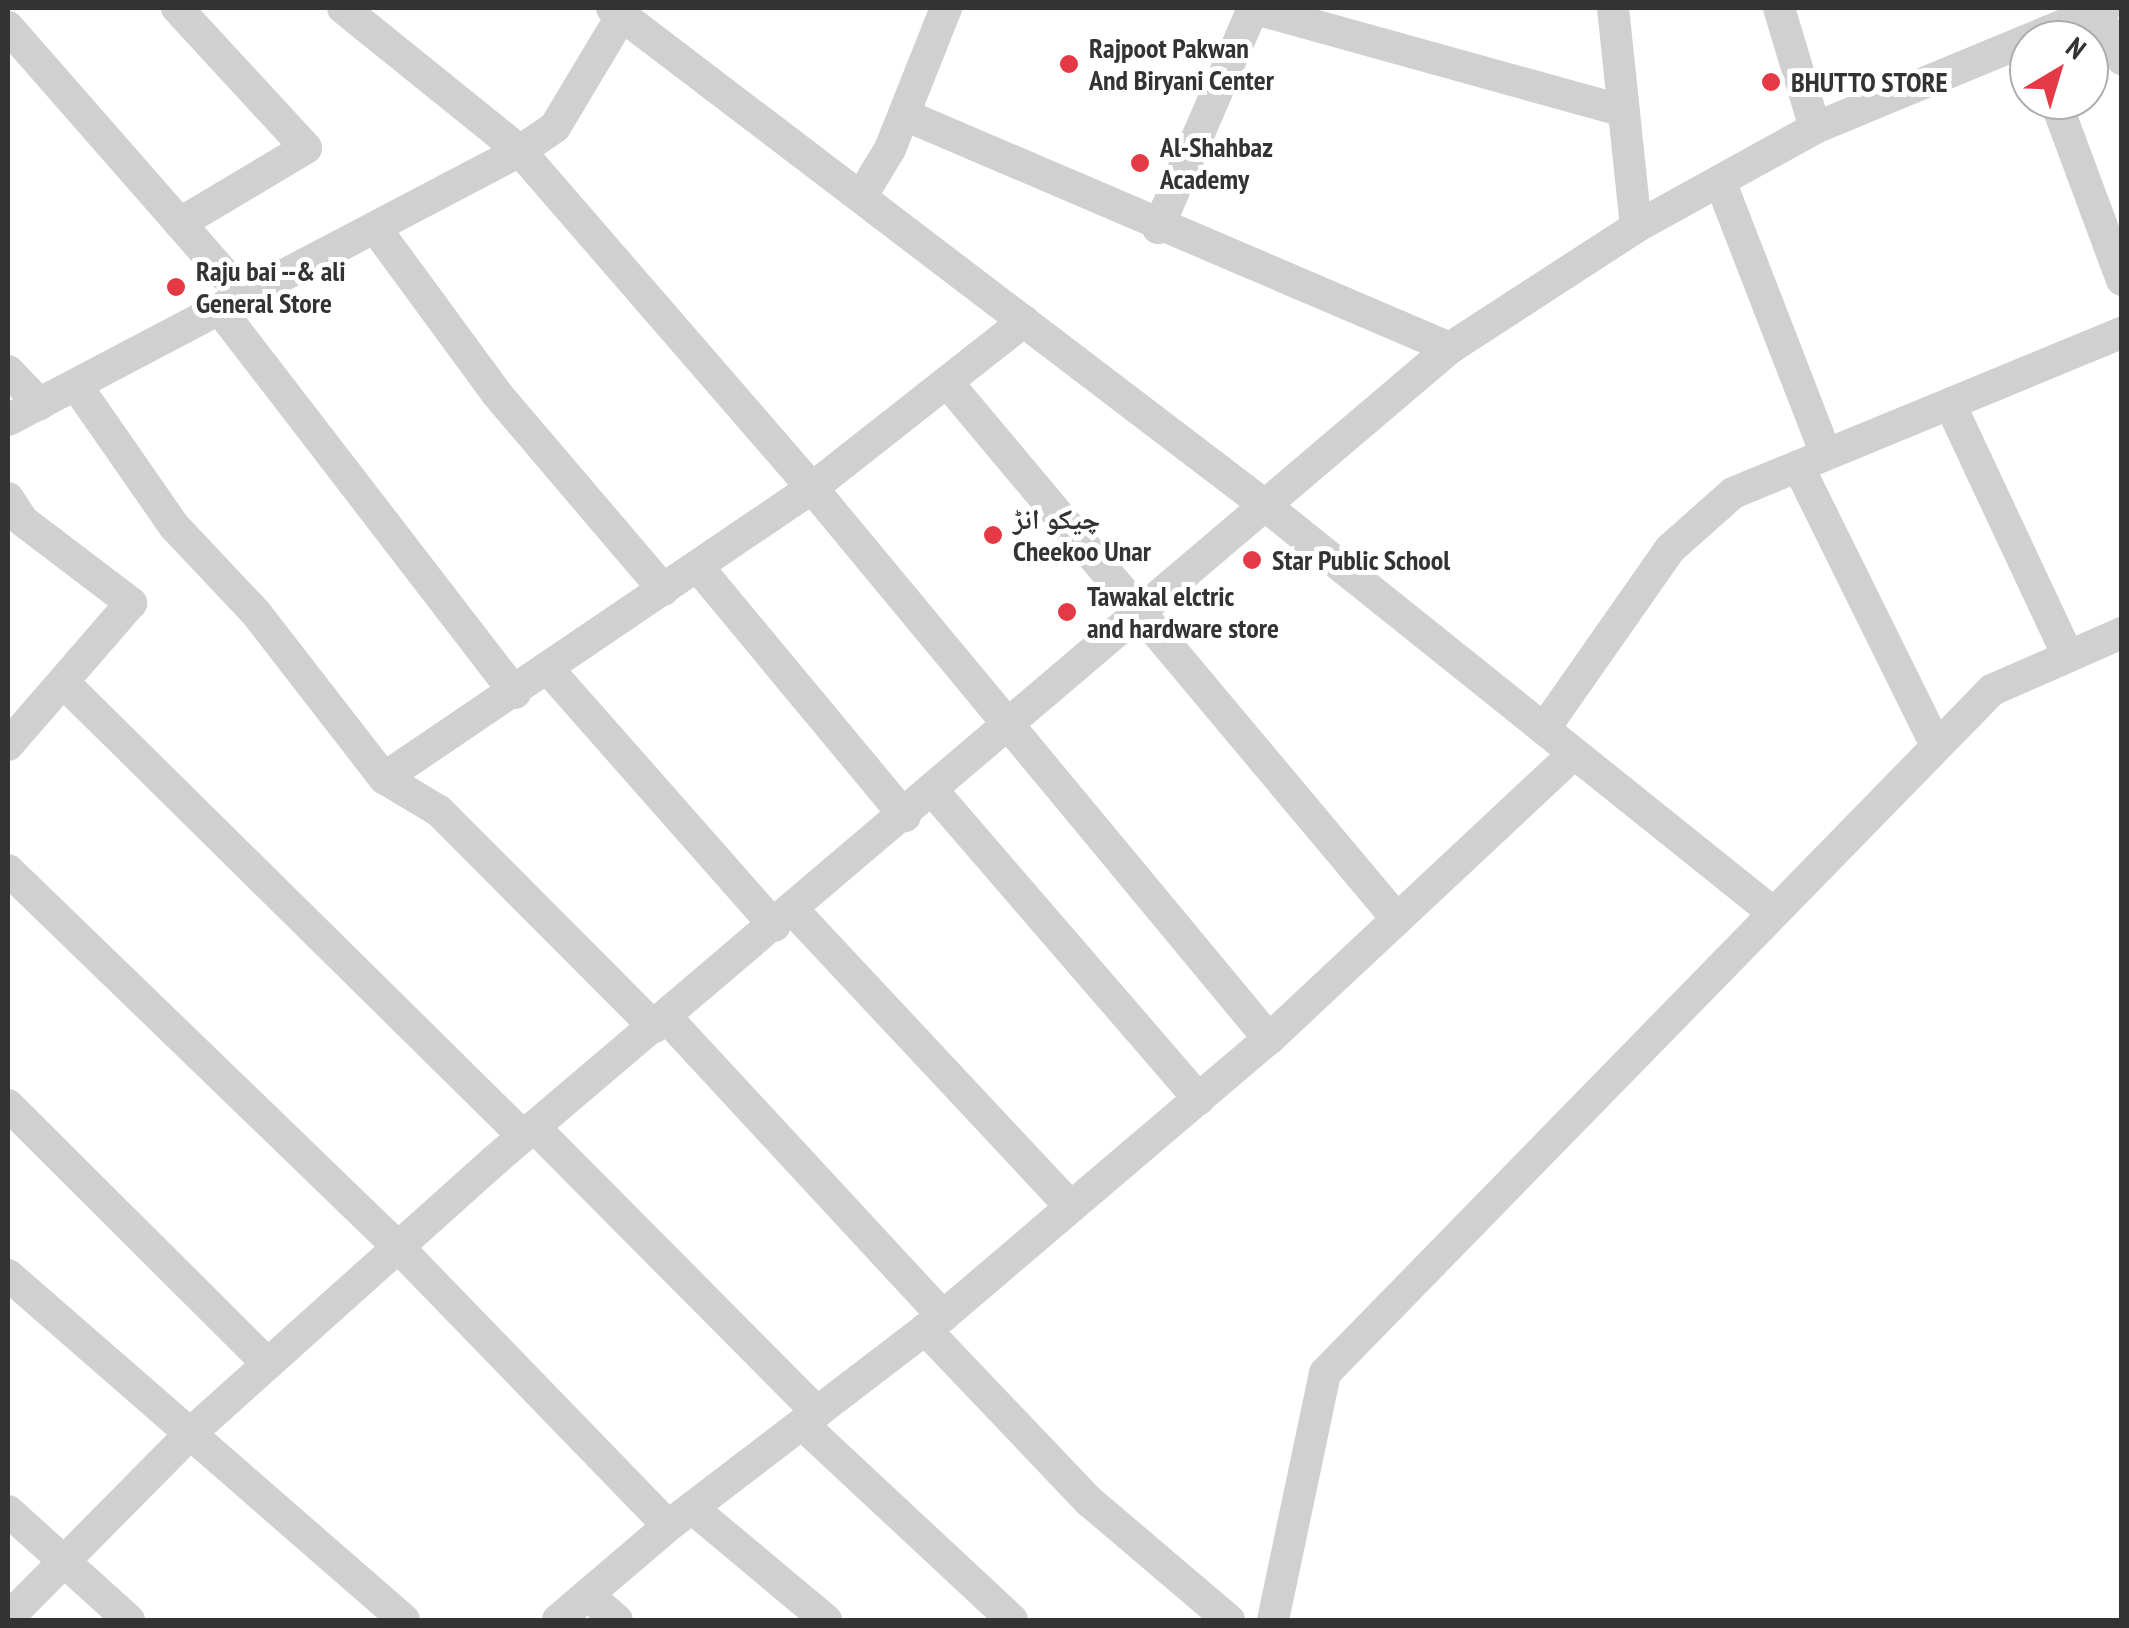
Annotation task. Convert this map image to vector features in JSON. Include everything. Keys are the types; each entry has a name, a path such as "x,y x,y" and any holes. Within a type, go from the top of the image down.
{"street":[{"path":"177,8 306,148 180,223"},
{"path":"343,8 520,151 812,488 1006,728 1269,1039"},
{"path":"861,196 904,115 946,8"},
{"path":"1158,228 1253,8 1624,111"},
{"path":"1613,8 1636,226"},
{"path":"1778,8 1815,128"},
{"path":"2075,20 2100,9 2122,59"},
{"path":"8,420 234,305 520,151 555,127 617,11 1262,503 1770,911"},
{"path":"8,27 180,223 234,305 515,693"},
{"path":"8,1618 192,1432 528,1132 905,816 1262,503 1450,348 1636,226 1815,128 2009,49"},
{"path":"904,115 1158,228 1450,348"},
{"path":"2063,120 2122,280"},
{"path":"1720,181 1812,460 1936,746"},
{"path":"376,229 497,394 664,590"},
{"path":"384,778 549,670 812,488 1024,321"},
{"path":"1544,729 1698,519 1733,493 2122,333"},
{"path":"8,371 40,404"},
{"path":"947,382 1398,919"},
{"path":"76,385 174,526 256,614 384,778 439,811 660,1022 934,1322 1089,1501 1229,1620"},
{"path":"1950,404 2068,656"},
{"path":"8,498 23,521 131,603 8,745"},
{"path":"698,567 905,816"},
{"path":"1273,1620 1325,1373 1770,911 1992,690 2122,633"},
{"path":"549,670 785,918 1071,1207"},
{"path":"63,682 528,1132 1012,1620"},
{"path":"558,1620 680,1517 934,1322 1199,1099 1269,1039 1574,754"},
{"path":"933,791 1199,1099"},
{"path":"8,870 680,1517 826,1620"},
{"path":"8,1106 268,1364"},
{"path":"8,1276 404,1620"},
{"path":"8,1511 129,1620"},
{"path":"588,1595 617,1620"}],"place":[{"name":"Rajpoot Pakwan And Biryani Center","path":"1069,64"},
{"name":"BHUTTO STORE","path":"1771,82"},
{"name":"Al-Shahbaz Academy","path":"1140,163"},
{"name":"Raju bai --& ali General Store","path":"176,287"},
{"name":"چیکو انڑ Cheekoo Unar","path":"993,535"},
{"name":"Star Public School","path":"1252,560"},
{"name":"Tawakal elctric and hardware store","path":"1067,612"}]}
